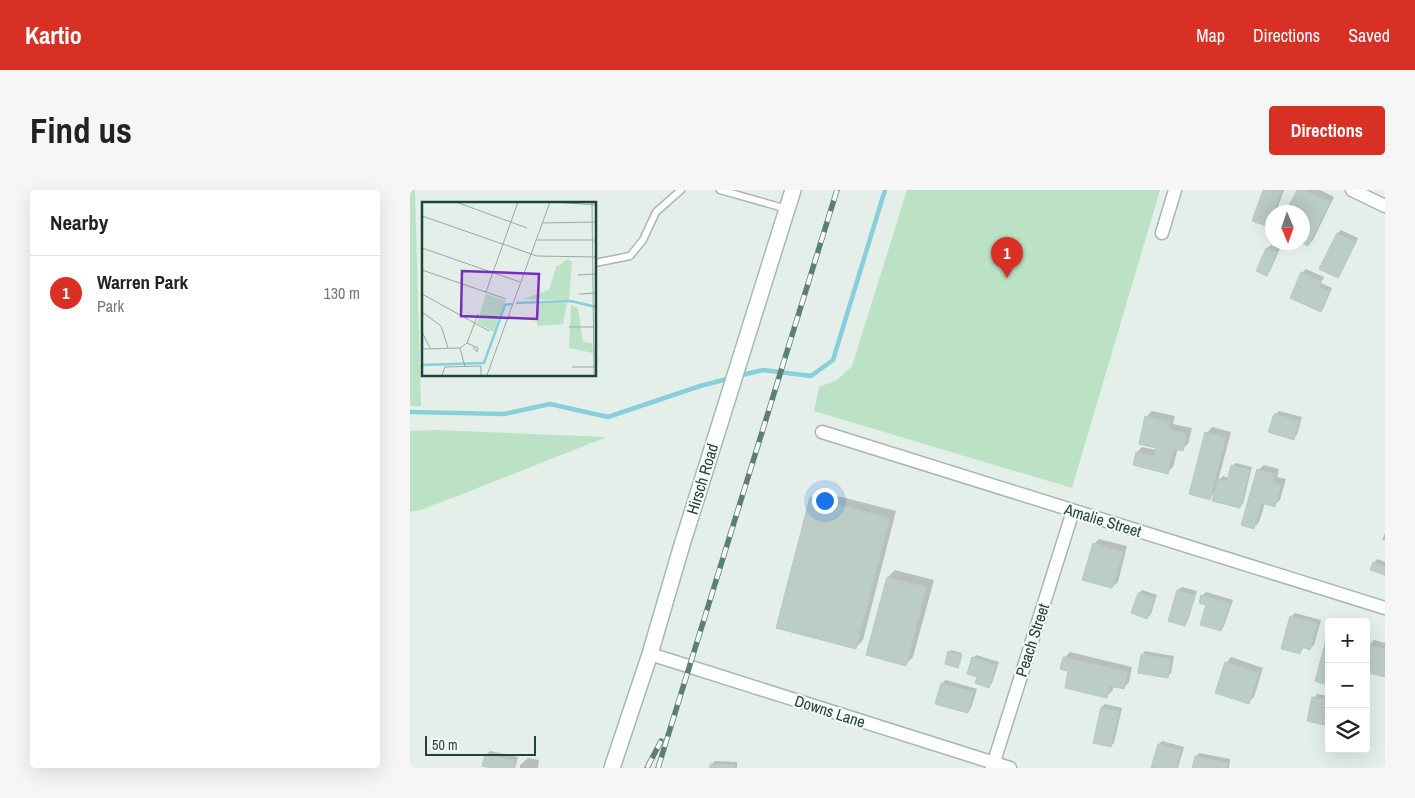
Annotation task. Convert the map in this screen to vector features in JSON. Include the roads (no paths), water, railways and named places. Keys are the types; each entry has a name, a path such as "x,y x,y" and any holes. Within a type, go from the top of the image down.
{"main road":[{"name":"Hirsch Road","path":"612,768 650,654 680,548 793,190"}],"street":[{"path":"1162,233 1175,190"},
{"path":"1352,190 1385,206"},
{"name":"Amalie Street","path":"822,432 1385,608"},
{"name":"Peach Street","path":"992,765 1073,511"},
{"name":"Downs Lane","path":"650,654 992,765 1010,768"}],"lane":[{"path":"596,263 630,256 643,240 656,212 681,190"},
{"path":"720,190 787,208"}],"waterway":[{"path":"738,376 763,370 811,376 833,360 885,190"},
{"path":"410,412 504,414 550,404 608,417 700,386 731,378"}],"railway":[{"path":"658,768 837,190"},
{"path":"647,768 661,741"}],"place":[{"name":"Warren Park","path":"1007,278"}]}
